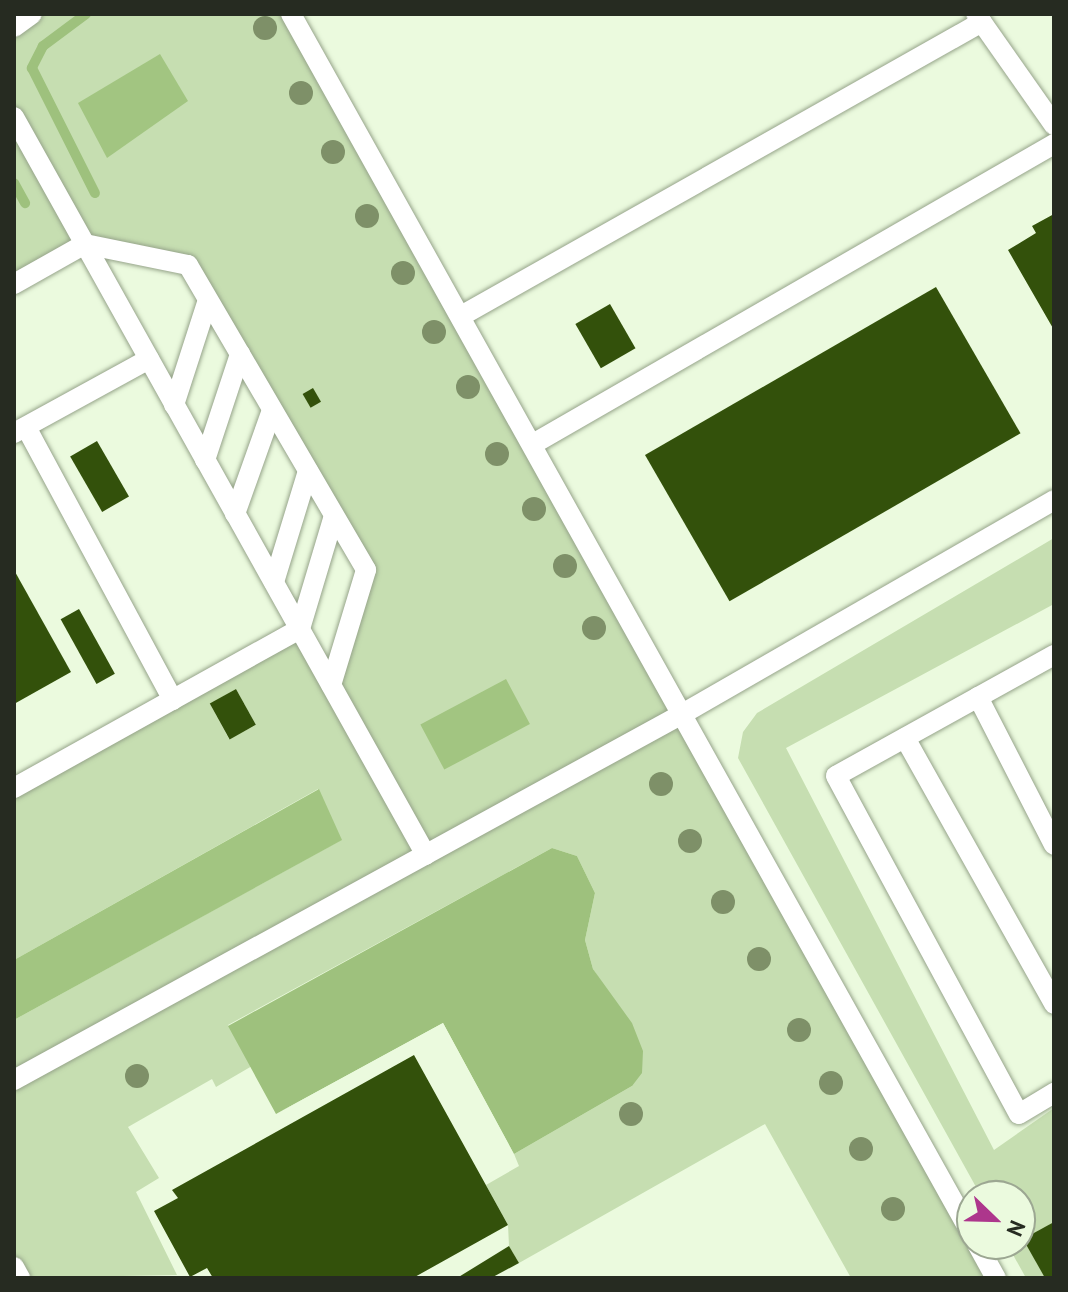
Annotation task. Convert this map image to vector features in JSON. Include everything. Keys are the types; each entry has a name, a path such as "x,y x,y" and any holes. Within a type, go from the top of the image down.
{"lane":[{"path":"14,27 32,14"},
{"path":"291,14 684,713 956,1206"},
{"path":"461,316 979,18 1054,125"},
{"path":"14,117 426,855"},
{"path":"533,444 1054,144"},
{"path":"14,284 85,244 188,265 366,570 331,685"},
{"path":"174,405 208,300"},
{"path":"205,460 240,354"},
{"path":"149,359 20,430 173,700"},
{"path":"235,514 272,410"},
{"path":"274,582 308,471"},
{"path":"14,1080 684,713 1054,500"},
{"path":"14,788 300,629 334,516"},
{"path":"1053,658 836,776 1019,1114 1054,1093"},
{"path":"978,697 1054,845"},
{"path":"905,738 1054,1004"},
{"path":"986,1260 996,1278"},
{"path":"14,1267 20,1278"}],"shaded area":[{"path":"32,14 291,14 956,1206 956,1260 986,1260 996,1278 851,1278 765,1124 519,1263 509,1246 508,1225 486,1185 519,1166 514,1154 632,1086 611,997 593,969 585,940 595,893 577,856 552,848 228,1025 252,1066 216,1087 212,1079 128,1127 159,1178 136,1192 177,1275 14,1278 14,1020 341,840 318,789 14,960 14,788 300,629 330,683 366,570 188,265 85,244 14,284 14,27","holes":["236,689 256,725 229,739 210,704"]},
{"path":"160,54 188,101 107,158 78,103"},
{"path":"1054,538 1054,604 786,748 994,1150 1054,1108 1054,1278 1026,1278 1016,1260 1036,1260 1036,1180 972,1180 738,758 743,732 757,713"},
{"path":"506,679 530,724 444,770 420,725"},
{"path":"319,789 342,840 14,1020 14,960"},
{"path":"552,848 577,856 595,893 585,940 593,969 632,1023 643,1051 642,1073 632,1086 514,1154 443,1023 276,1114 228,1026"}],"pier":[{"path":"443,1023 516,1158 441,1029 276,1114"}],"building":[{"path":"1054,214 1054,330 1008,250 1036,233 1032,226"},
{"path":"936,287 1020,433 730,601 645,455"},
{"path":"610,304 636,348 601,368 575,324"},
{"path":"313,388 321,402 311,408 303,394"},
{"path":"97,441 129,496 102,512 70,456"},
{"path":"14,570 71,672 14,704"},
{"path":"79,609 115,674 97,684 61,619"},
{"path":"236,689 256,725 230,739 210,704"},
{"path":"414,1055 508,1225 413,1278 213,1278 207,1268 190,1277 154,1211 178,1198 172,1190"},
{"path":"1054,1222 1054,1278 1045,1278 1035,1260 1036,1232"},
{"path":"509,1246 519,1263 491,1278 457,1278"}],"waterway":[{"path":"86,14 43,46 32,68 95,193"},
{"path":"14,183 25,203"}]}
